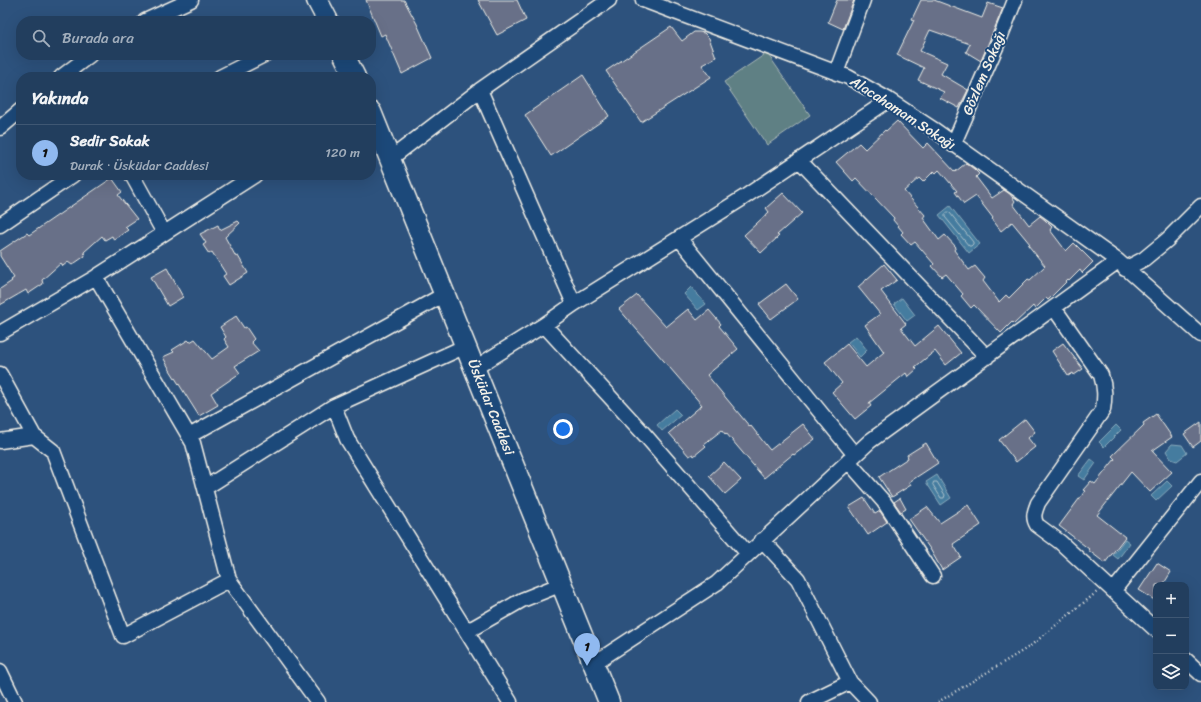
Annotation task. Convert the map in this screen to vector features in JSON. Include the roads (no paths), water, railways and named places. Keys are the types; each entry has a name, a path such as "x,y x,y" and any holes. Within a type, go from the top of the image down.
{"main road":[{"path":"317,0 325,16"},
{"path":"346,60 352,72"},
{"name":"Üsküdar Caddesi","path":"376,124 609,702"}],"street":[{"path":"156,16 190,0"},
{"path":"390,159 480,90 609,0"},
{"name":"Alacahamam Sokağı","path":"643,0 836,72 889,100 933,129 1121,265 1201,335"},
{"path":"836,72 863,0"},
{"name":"Gözlem Sokağı","path":"954,145 1000,38 1014,0"},
{"path":"72,72 85,60"},
{"path":"230,72 254,60"},
{"path":"480,90 574,304"},
{"path":"475,368 679,238 889,100"},
{"path":"0,128 16,114"},
{"path":"799,160 987,357"},
{"path":"0,225 66,180"},
{"path":"135,180 164,234"},
{"path":"0,333 96,277 247,180"},
{"path":"593,664 717,583 870,441 1054,308 1121,265 1144,259 1167,240 1201,206"},
{"path":"679,238 851,458 884,502 933,576"},
{"path":"96,277 193,443 229,580 318,702"},
{"path":"189,436 445,294"},
{"path":"1054,308 1101,375 1105,385 1105,396 1103,410 1038,503 1033,515 1037,525 1060,542 1111,587 1153,627"},
{"path":"544,325 645,435 748,554"},
{"path":"205,488 334,406 466,346"},
{"path":"0,374 34,436 53,451 124,636 229,580"},
{"path":"334,406 347,439 510,702"},
{"path":"0,441 34,436"},
{"path":"1111,587 1201,481"},
{"path":"762,540 798,579 850,682 869,702"},
{"path":"465,630 473,628 522,600 562,584"},
{"path":"1189,663 1201,674"},
{"path":"0,671 15,702"},
{"path":"810,702 850,682"}],"water":[{"path":"950,206 980,244 969,253 939,215"},
{"path":"691,287 706,304 698,310 684,294"},
{"path":"902,298 915,315 907,321 894,304"},
{"path":"856,336 867,350 860,357 848,342"},
{"path":"675,409 681,415 662,431 657,425"},
{"path":"1116,425 1121,430 1104,447 1099,442"},
{"path":"1172,444 1182,445 1187,453 1177,461 1171,459 1166,451"},
{"path":"1091,459 1096,463 1084,480 1078,476"},
{"path":"937,475 951,498 941,505 926,482"},
{"path":"1167,481 1172,486 1156,501 1151,496"},
{"path":"1125,539 1130,543 1118,559 1113,555"}],"place":[{"name":"Sedir Sokak","path":"587,666"}]}
